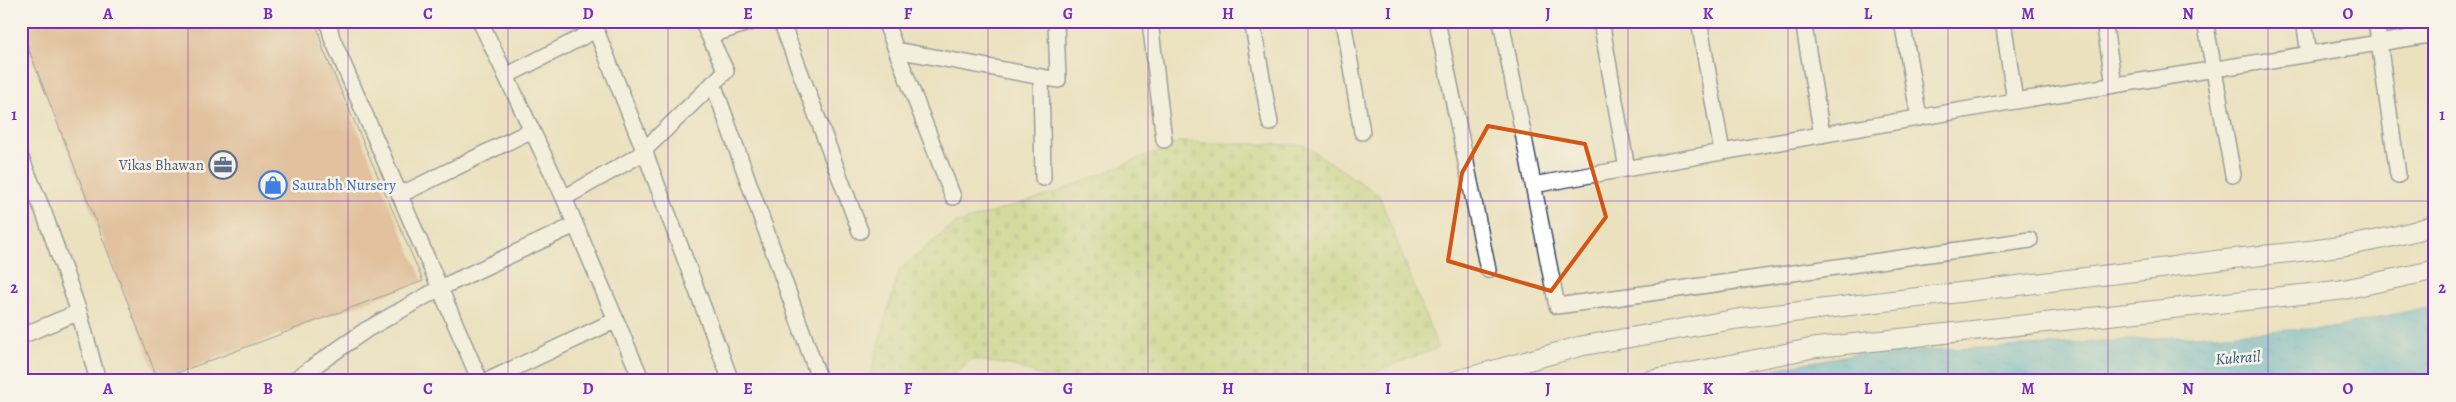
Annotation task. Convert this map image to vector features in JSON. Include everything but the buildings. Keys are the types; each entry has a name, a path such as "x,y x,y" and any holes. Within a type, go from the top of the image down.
{"street":[{"path":"328,21 332,38 480,381"},
{"path":"480,21 564,198 642,381"},
{"path":"564,198 638,156 726,71 702,21"},
{"path":"709,36 754,21"},
{"path":"781,21 860,231"},
{"path":"885,21 953,197"},
{"path":"896,50 1058,80 1056,21"},
{"path":"1150,21 1164,140"},
{"path":"1252,21 1270,123"},
{"path":"1343,21 1362,132"},
{"path":"1437,21 1488,270"},
{"path":"1501,21 1557,306 2030,240"},
{"path":"1601,21 1627,169"},
{"path":"1699,21 1722,152"},
{"path":"1803,21 1822,135"},
{"path":"1902,21 1918,118"},
{"path":"2003,21 2015,101"},
{"path":"2104,21 2114,85"},
{"path":"2205,21 2212,70 2233,175"},
{"path":"2304,21 2309,54"},
{"path":"2376,21 2398,174"},
{"path":"506,76 596,30 644,150 731,381"},
{"path":"1533,185 2015,101 2435,34"},
{"path":"1041,77 1043,178"},
{"path":"713,83 820,381"},
{"path":"400,195 532,130"},
{"path":"21,158 44,213 79,312 98,381"},
{"path":"294,381 366,330 440,288 575,225"},
{"path":"1455,381 1580,346 1737,319 2164,268 2212,260 2340,248 2435,225"},
{"path":"1648,381 1813,348 2341,290 2435,270"},
{"path":"21,336 79,312"},
{"path":"487,381 616,320"}],"highlighted area":[{"path":"1488,126 1585,144 1606,217 1551,291 1448,261 1462,173"}],"green space":[{"path":"1179,142 1304,145 1379,195 1438,348 1350,381 1055,381 1015,366 971,359 948,381 865,381 872,368 899,270 954,224 1052,194"}],"water":[{"name":"Kukrail","path":"2435,305 2435,381 1707,381 1860,353 2045,345 2338,327"}],"place":[{"name":"Vikas Bhawan","path":"223,165"},
{"name":"Saurabh Nursery","path":"273,185"}]}
